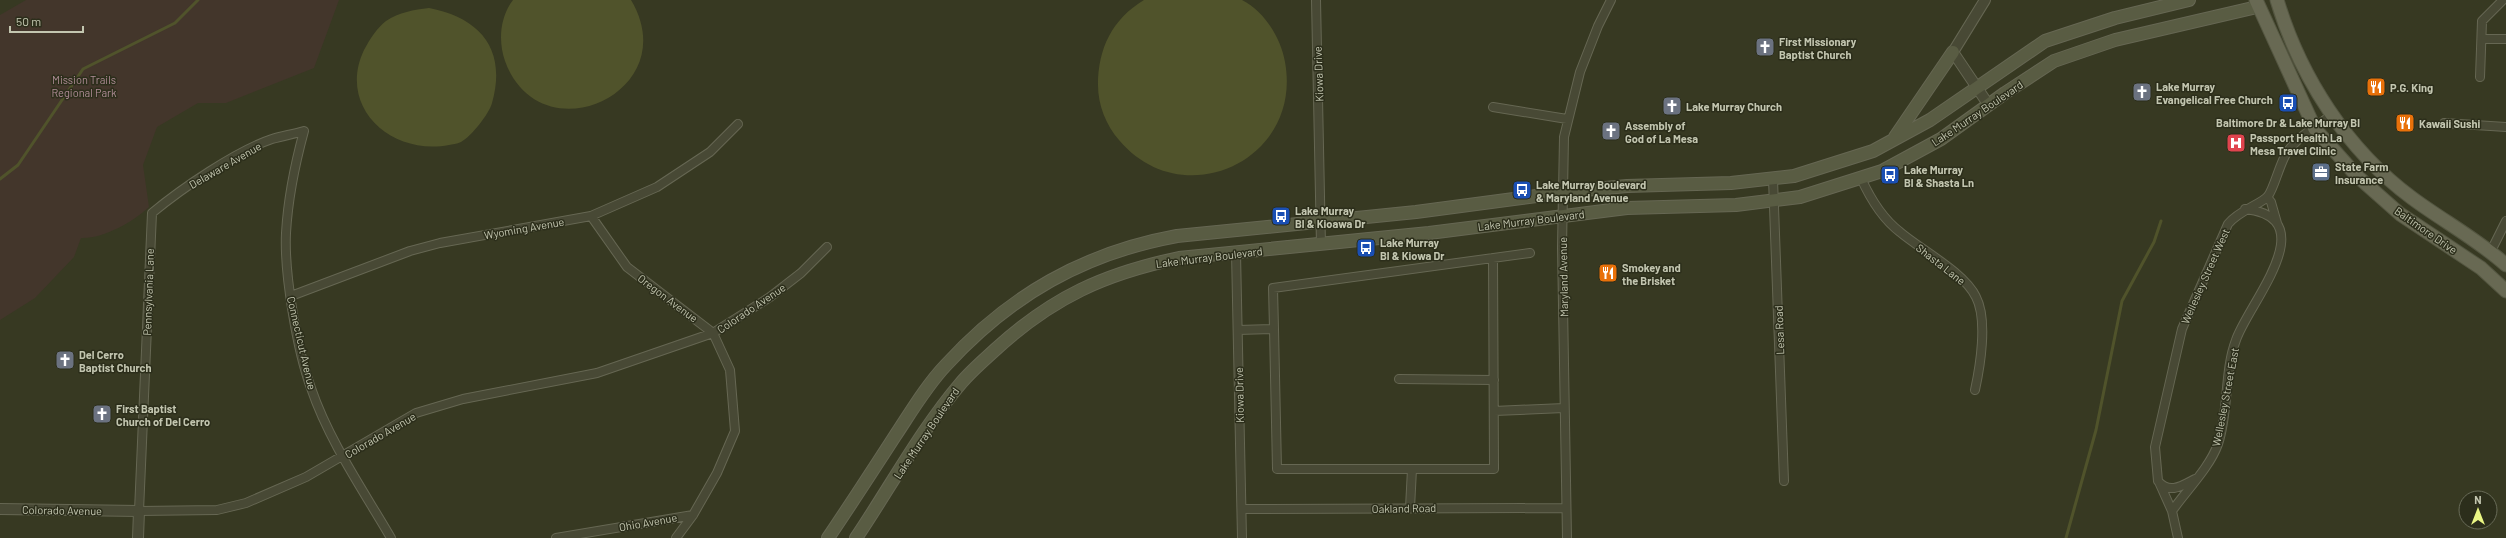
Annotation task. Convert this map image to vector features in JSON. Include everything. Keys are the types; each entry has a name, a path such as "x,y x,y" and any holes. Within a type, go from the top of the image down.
{"main road":[{"name":"Lake Murray Boulevard","path":"828,538 915,405 945,365 1007,307 1041,285 1084,262 1144,243 1177,236 1320,223 1564,192 1627,186 1732,183 1794,176 1833,165 1873,151 1930,120 1976,87 2049,40 2115,18 2189,0"},
{"name":"Lake Murray Boulevard","path":"856,538 935,417 961,382 1022,325 1055,302 1092,283 1124,272 1179,258 1321,245 1562,214 1628,208 1736,205 1819,192 1882,171 1941,139 1988,104 2054,61 2087,49 2173,25 2256,4 2279,0"},
{"name":"Baltimore Drive","path":"2279,0 2287,28 2312,82 2331,115 2370,161 2411,198 2491,251 2506,265"},
{"name":"Baltimore Drive","path":"2256,4 2315,129 2358,176 2400,214 2481,268 2506,291"},
{"path":"1893,140 1953,52"}],"street":[{"name":"Kiowa Drive","path":"1316,0 1321,245"},
{"name":"Maryland Avenue","path":"1567,538 1562,214 1564,192 1564,137 1567,120 1586,55 1611,0"},
{"path":"1985,0 1953,52 1988,104"},
{"path":"2480,77 2482,20 2503,0"},
{"path":"2482,39 2506,39"},
{"path":"1493,107 1567,120"},
{"path":"2267,197 2286,154 2300,136 2315,129 2331,115"},
{"path":"2444,123 2506,127"},
{"name":"Wyoming Avenue","path":"291,296 410,251 440,243 591,216 657,187 710,152 738,124"},
{"name":"Delaware Avenue","path":"152,213 170,198 226,162 271,139 304,131"},
{"name":"Connecticut Avenue","path":"304,131 294,168 286,233 291,296 311,388 344,456 391,538"},
{"name":"Shasta Lane","path":"1861,178 1867,192 1885,217 1898,231 1964,280 1976,296 1979,304 1982,348 1975,390"},
{"name":"Lesa Road","path":"1774,179 1784,481"},
{"name":"Wellesley Street West","path":"2178,538 2172,512 2158,481 2155,447 2182,329 2228,224 2236,215 2267,197"},
{"name":"Wellesley Street East","path":"2172,512 2195,478 2209,464 2218,443 2236,340 2276,266 2282,246 2271,202 2267,197"},
{"path":"2245,209 2261,212 2277,224"},
{"name":"Pennsylvania Lane","path":"138,538 152,213"},
{"name":"Oregon Avenue","path":"591,216 627,267 713,333 730,370 735,431 717,473 693,515 676,538"},
{"path":"2491,251 2506,221"},
{"name":"Colorado Avenue","path":"0,509 139,512 217,510 246,503 306,477 344,456 392,425 416,413 463,398 597,373 713,333 770,297 801,273 827,247"},
{"name":"Kiowa Drive","path":"1236,253 1242,538"},
{"path":"1493,258 1494,469 1277,470 1273,288 1493,258 1530,253"},
{"path":"1238,330 1274,329"},
{"path":"1400,379 1494,380"},
{"path":"1494,411 1564,408"},
{"path":"1410,508 1412,469"},
{"path":"2158,481 2163,486 2174,489 2195,478"},
{"name":"Oakland Road","path":"1242,509 1566,508"},
{"name":"Ohio Avenue","path":"556,538 693,515"}],"green space":[{"name":"Mission Trails Regional Park","path":"26,0 339,0 314,68 226,103 198,103 157,127 143,165 149,207 126,224 108,233 90,238 81,238 74,257 35,298 0,320 0,15"}],"shaded area":[{"path":"513,0 631,0 643,33 639,62 625,85 602,101 575,109 547,105 523,90 505,61 501,45 503,21 505,14"},
{"path":"1144,0 1242,0 1264,18 1280,44 1285,62 1286,97 1276,126 1257,150 1233,166 1204,175 1174,174 1145,162 1119,140 1110,128 1101,107 1098,92 1099,72 1104,47 1115,26 1123,16"},
{"path":"429,8 447,13 476,28 486,39 492,52 496,67 496,84 492,103 484,119 465,139 459,143 449,145 428,146 407,143 389,135 375,123 364,108 358,90 358,71 364,50 380,27 386,21 401,13"}],"waterway":[{"path":"0,179 18,165 83,69 175,23 198,0"},
{"path":"2066,538 2096,430 2122,301 2154,242 2161,221"}],"place":[{"name":"First Missionary Baptist Church","path":"1765,47"},
{"name":"P.G. King","path":"2376,87"},
{"name":"Lake Murray Evangelical Free Church","path":"2142,92"},
{"name":"Baltimore Dr & Lake Murray Bl","path":"2288,103"},
{"name":"Lake Murray Church","path":"1672,106"},
{"name":"Kawaii Sushi","path":"2405,123"},
{"name":"Assembly of God of La Mesa","path":"1611,131"},
{"name":"Passport Health La Mesa Travel Clinic","path":"2236,143"},
{"name":"State Farm Insurance","path":"2321,172"},
{"name":"Lake Murray Bl & Shasta Ln","path":"1890,175"},
{"name":"Lake Murray Boulevard & Maryland Avenue","path":"1522,190"},
{"name":"Lake Murray Bl & Kioawa Dr","path":"1281,216"},
{"name":"Lake Murray Bl & Kiowa Dr","path":"1366,248"},
{"name":"Smokey and the Brisket","path":"1608,273"},
{"name":"Del Cerro Baptist Church","path":"65,360"},
{"name":"First Baptist Church of Del Cerro","path":"102,414"}]}
